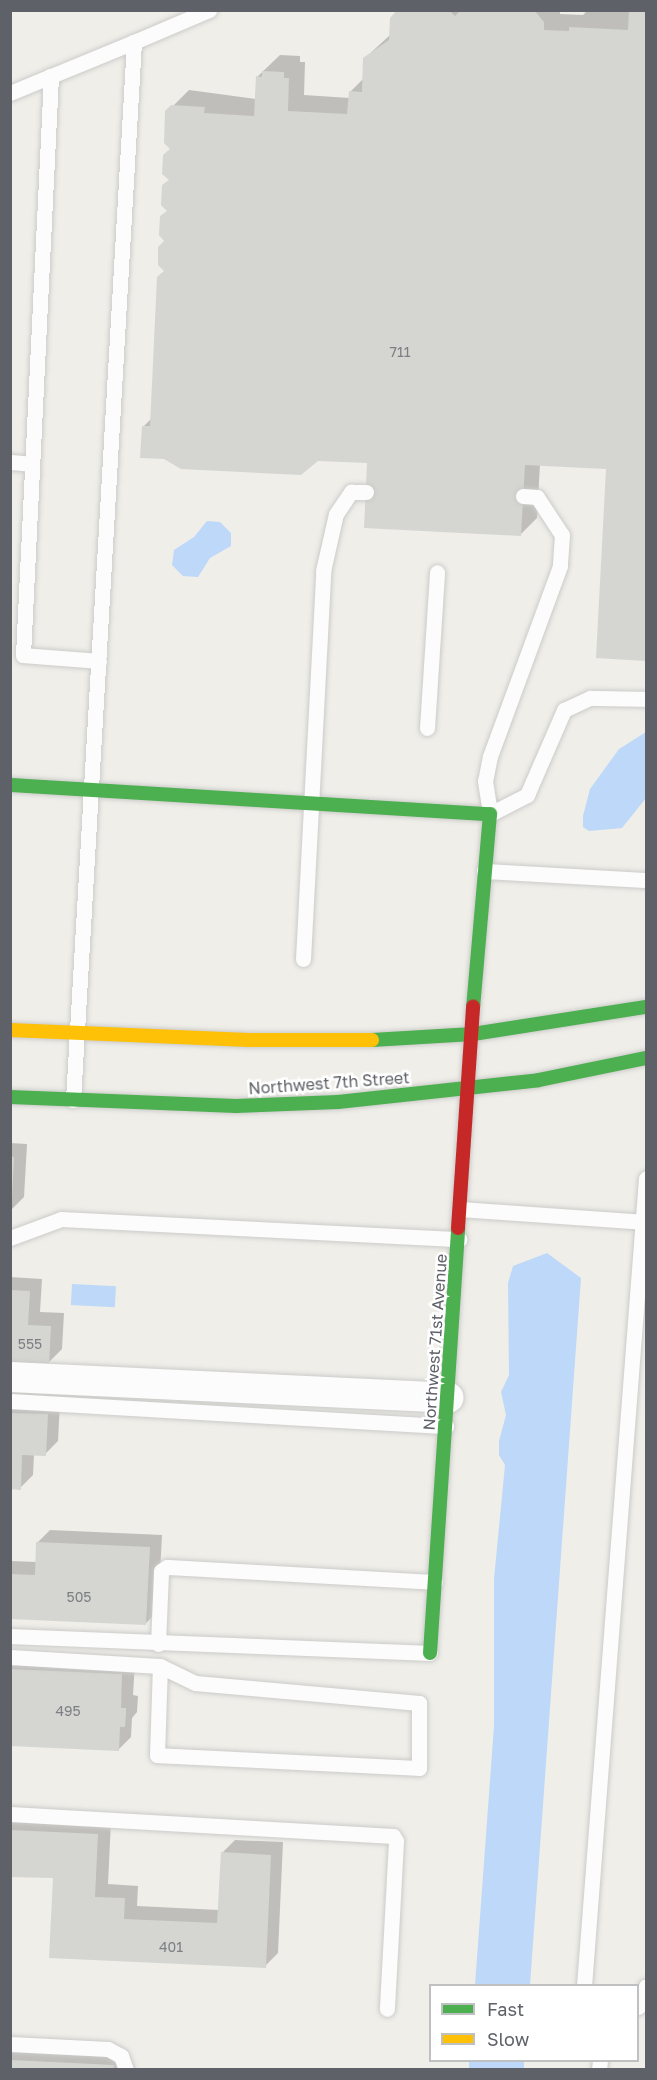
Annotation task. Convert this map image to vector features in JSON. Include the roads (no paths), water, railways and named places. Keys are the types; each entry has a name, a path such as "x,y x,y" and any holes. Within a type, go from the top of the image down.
{"street":[{"path":"10,785 490,814"},
{"name":"Northwest 71st Avenue","path":"430,1653 484,871 490,814"},
{"path":"10,1030 330,1041 473,1034 646,1007"},
{"name":"Northwest 7th Street","path":"10,1097 236,1106 338,1102 469,1089 646,1058"},
{"path":"10,1377 447,1412"}],"lane":[{"path":"10,93 209,10"},
{"path":"73,1100 93,789 134,42"},
{"path":"51,76 23,655 99,661"},
{"path":"10,462 32,464"},
{"path":"303,959 323,571 336,514 351,492 366,492"},
{"path":"523,496 537,497 562,535 560,566 490,756 485,781 490,814 527,795 564,710 590,698 646,699"},
{"path":"427,728 437,572"},
{"path":"484,871 646,880"},
{"path":"584,1984 645,1222 646,1178"},
{"path":"460,1209 645,1222"},
{"path":"10,1238 61,1219 459,1239"},
{"path":"10,1401 447,1412"},
{"path":"158,1644 161,1571 167,1567 435,1582"},
{"path":"10,1636 158,1644 430,1653"},
{"path":"10,1657 160,1666 195,1683 419,1703 419,1768 157,1755 160,1666"},
{"path":"10,1814 393,1836 396,1841 387,2009"},
{"path":"639,2004 646,1986"},
{"path":"10,2044 108,2049 121,2056 126,2070"}],"water":[{"path":"207,521 220,522 231,533 231,546 210,558 198,577 183,576 172,565 174,550 194,537"},
{"path":"646,732 646,798 622,828 589,831 583,827 583,816 590,789 619,749"},
{"path":"547,1253 581,1278 530,1984 475,1984 494,1726 494,1579 505,1465 499,1455 499,1441 506,1415 501,1392 509,1375 508,1283 513,1266"},
{"path":"72,1284 116,1286 115,1307 71,1305"},
{"path":"469,2062 524,2062 524,2069 469,2069"}]}
